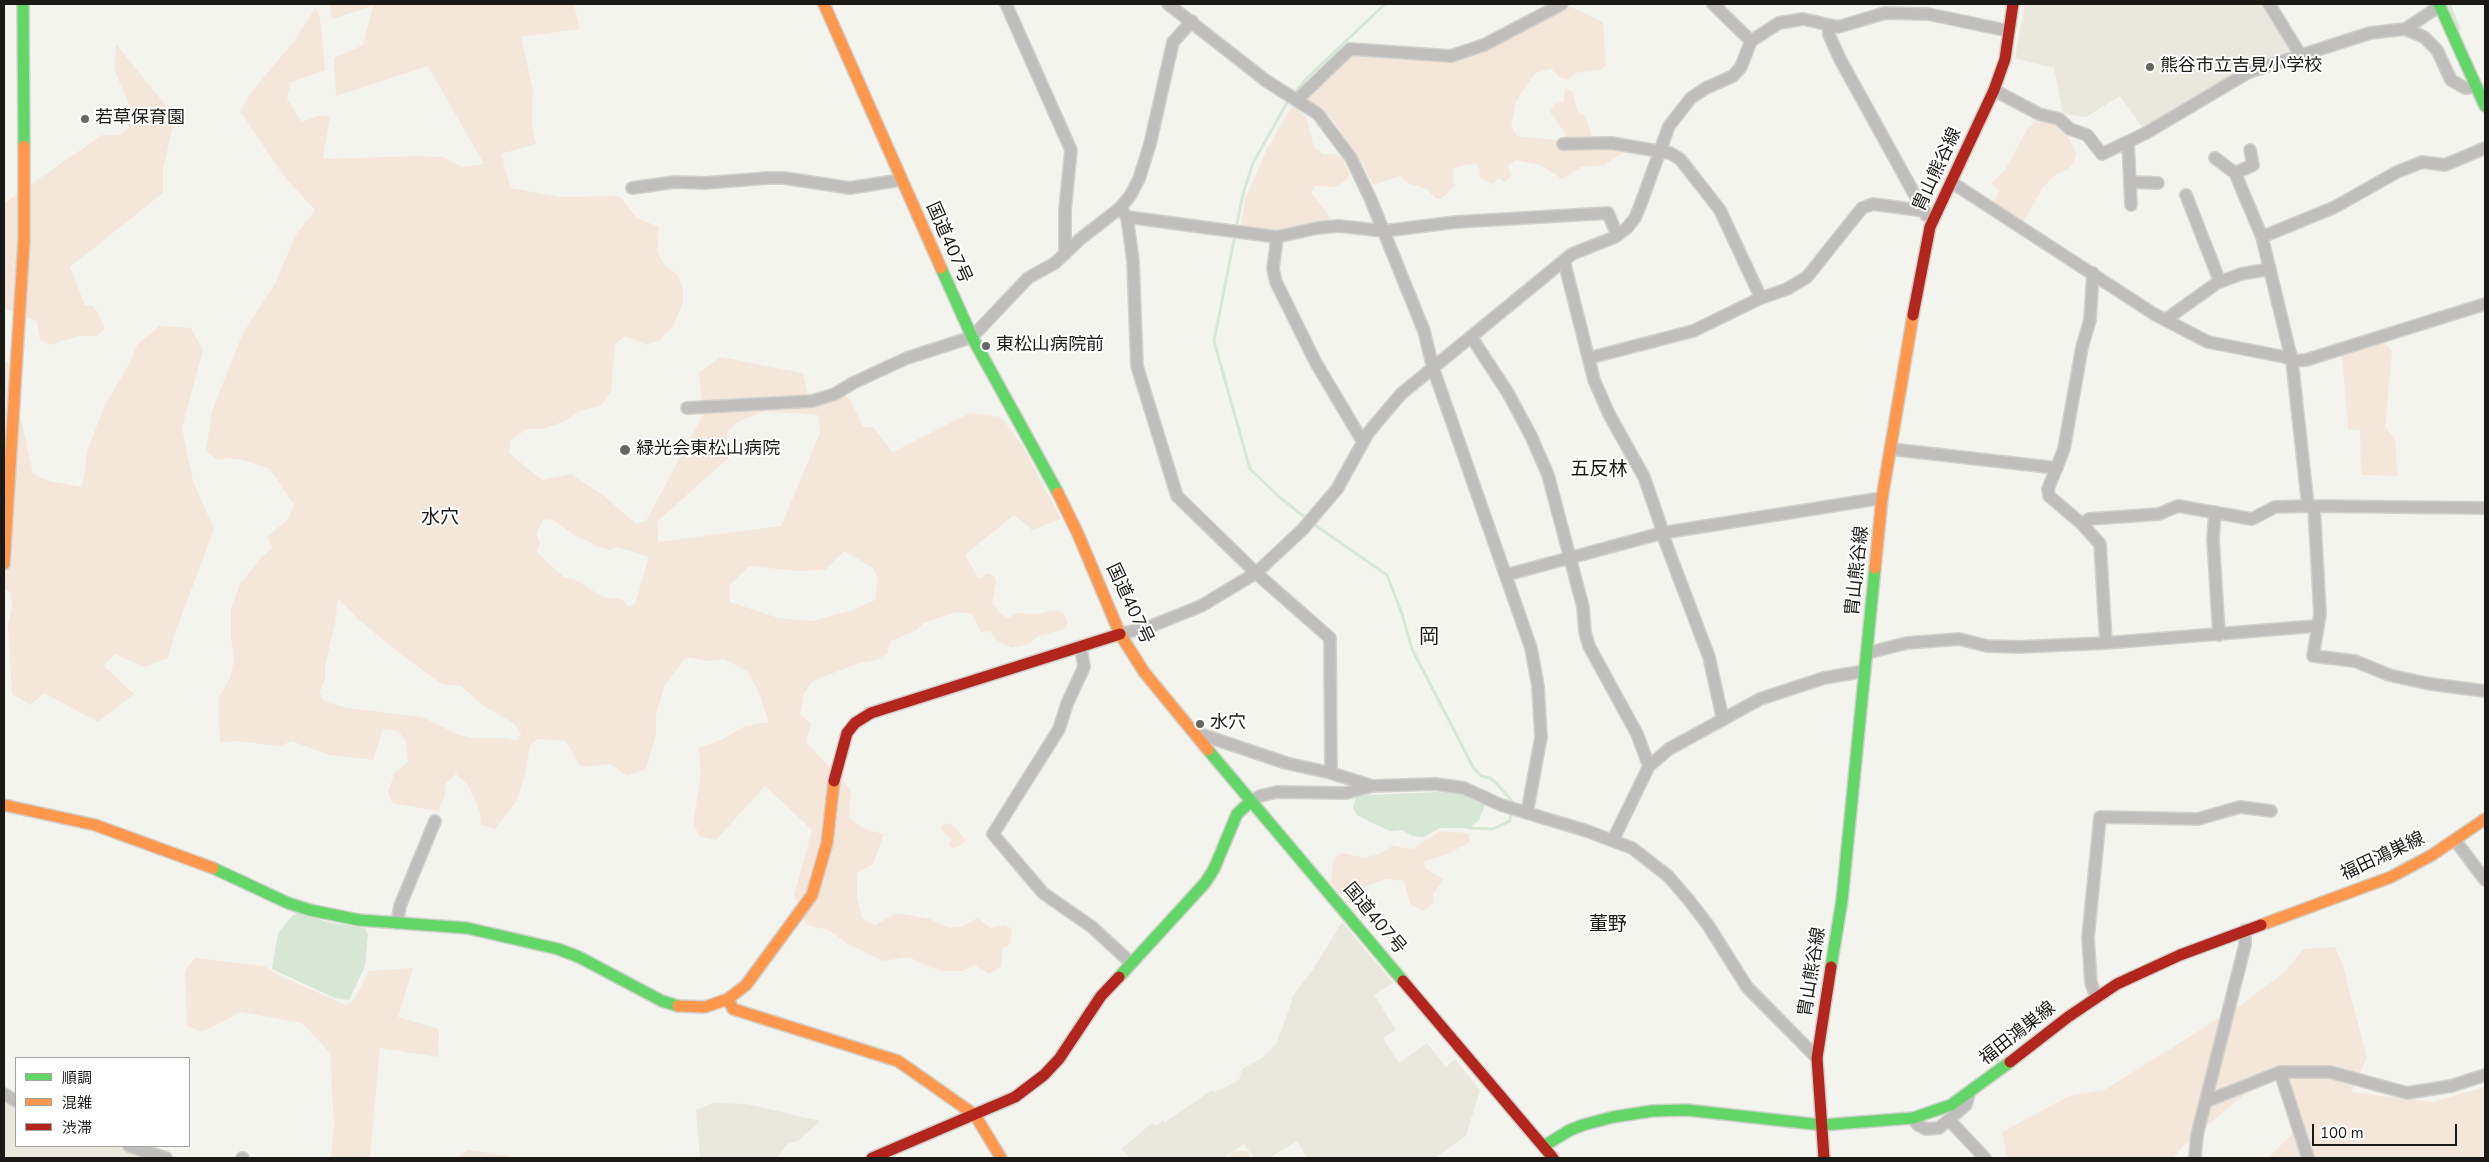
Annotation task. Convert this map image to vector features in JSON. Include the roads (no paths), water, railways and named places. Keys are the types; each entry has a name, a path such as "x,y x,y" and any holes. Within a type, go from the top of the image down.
{"main road":[{"path":"4,564 24,240 23,4"},
{"name":"国道407号","path":"824,4 900,180 972,338 1057,490 1078,534 1120,634 1144,672 1553,1158"},
{"name":"胄山熊谷線","path":"1824,1158 1817,1058 1842,900 1882,498 1890,449 1930,227 1994,90 2005,58 2013,4"},
{"path":"2440,5 2485,106"},
{"path":"4,806 95,825 128,836 228,874 288,903 310,910 358,920 467,928 558,949 578,957 662,1001 676,1006 705,1006 728,999 746,985 812,895 827,843 837,767 847,733 855,723 871,713 939,690 1082,648 1120,634"},
{"path":"872,1158 887,1155 929,1132 975,1115 1015,1097 1044,1075 1059,1059 1101,996 1205,883 1214,869 1237,814 1251,801"},
{"name":"福田鴻巣線","path":"1544,1146 1570,1130 1583,1125 1613,1117 1652,1111 1687,1110 1822,1125 1913,1118 1951,1105 1969,1094 2096,996 2150,967 2391,877 2455,840 2485,819"},
{"path":"728,999 733,1009 785,1027 898,1061 975,1115 1001,1158"}],"street":[{"path":"1006,4 1071,150 1065,210 1065,254"},
{"path":"1168,4 1265,80 1318,114 1351,158 1384,231 1424,330 1433,368 1531,648 1540,701 1538,759 1527,814"},
{"path":"1298,100 1350,49 1451,56 1484,45 1562,4"},
{"path":"1713,4 1751,41"},
{"path":"2269,4 2300,54"},
{"path":"1994,90 2039,114 2060,119 2070,129 2087,135 2102,154 2128,142 2249,72 2370,33 2405,29 2440,5"},
{"path":"1120,634 1156,624 1201,606 1256,573 1303,529 1337,489 1363,442 1395,400 1572,254 1617,235 1635,218 1670,126 1691,98 1706,88 1732,76 1741,67 1751,41 1779,23 1803,19 1838,28 1884,8 1928,14 2009,31"},
{"path":"1192,21 1173,42 1150,144 1139,178 1124,213 1133,261 1137,366 1177,496 1256,573 1330,638 1331,773"},
{"path":"1829,27 1829,35 1841,61 1925,211 1930,227"},
{"path":"2405,29 2424,37 2437,50 2451,80 2465,88 2477,87"},
{"path":"2128,142 2131,205"},
{"path":"1563,144 1611,143 1670,153 1680,159 1720,210 1761,298"},
{"path":"2262,237 2335,207 2397,172 2422,162 2445,165 2485,148"},
{"path":"2235,173 2253,165 2250,150"},
{"path":"2215,158 2235,173 2262,237 2292,361 2311,506 2320,614 2316,626 2313,656 2355,661 2389,675 2430,684 2485,691"},
{"path":"632,188 675,182 705,183 768,178 784,178 850,188 900,180"},
{"path":"1951,182 1989,208 2034,234 2066,259 2093,273 2165,320 2208,342 2285,357 2292,361 2306,360 2485,304"},
{"path":"2130,182 2158,183"},
{"path":"2186,196 2220,282"},
{"path":"1589,358 1687,333 1761,298 1787,289 1807,277 1862,208 1873,204 1925,211"},
{"path":"687,408 812,401 835,394 854,382 907,358 972,338 1028,278 1055,263 1079,240 1124,213 1277,237 1317,228 1339,226 1384,231 1456,222 1608,213 1617,235"},
{"path":"1277,237 1273,269 1276,282 1316,362 1363,442"},
{"path":"1564,261 1594,380 1609,414 1644,477 1662,533 1709,657 1723,720"},
{"path":"2165,320 2220,282 2240,274 2270,269"},
{"path":"2093,273 2090,320 2082,347 2064,449 2048,490 2049,496 2082,524 2100,544 2106,643"},
{"path":"1472,338 1508,393 1531,436 1548,475 1583,607 1585,632 1589,646 1637,734 1649,766"},
{"path":"1890,449 2057,468"},
{"path":"1506,575 1662,533 1882,498"},
{"path":"2082,524 2089,520 2159,514 2178,506 2252,519 2268,509 2311,506 2485,508"},
{"path":"2216,512 2213,539 2219,635"},
{"path":"1867,653 1908,643 1959,639 1986,646 2019,647 2106,643 2316,626"},
{"path":"1082,648 1084,667 1067,704 1059,729 993,834 1043,893 1092,927 1131,963"},
{"path":"1613,840 1649,766 1670,749 1760,699 1789,688 1845,673 1865,671"},
{"path":"1191,730 1286,763 1331,773 1372,786"},
{"path":"1251,801 1260,796 1277,792 1346,793 1372,786 1446,785 1464,788 1501,805 1613,840 1640,854 1668,876 1708,926 1747,987 1817,1058"},
{"path":"2096,996 2091,983 2088,938 2100,817 2198,818 2240,807 2272,811"},
{"path":"396,923 400,906 436,821"},
{"path":"2455,840 2485,880"},
{"path":"2195,1158 2197,1135 2245,945 2245,930"},
{"path":"2206,1101 2280,1072 2330,1072 2407,1093 2451,1086 2485,1075"},
{"path":"2280,1072 2308,1158"},
{"path":"4,1094 15,1101"},
{"path":"1913,1118 1918,1125 1926,1129 1939,1128 1950,1121 1966,1105 1969,1094"},
{"path":"1950,1121 1985,1158"},
{"path":"132,1147 166,1158"}],"waterway":[{"path":"1237,223 1243,194 1253,163 1285,106 1306,79 1385,4"},
{"path":"2449,4 2459,29"},
{"path":"1234,240 1214,341 1250,469 1277,495 1307,519"},
{"path":"1312,523 1387,575 1402,614 1412,649 1473,767 1481,776 1490,778 1496,783 1512,801 1510,821 1493,829 1469,828"}],"place":[{"name":"熊谷市立吉見小学校","path":"2150,67"},
{"name":"若草保育園","path":"85,119"},
{"name":"東松山病院前","path":"986,346"},
{"name":"緑光会東松山病院","path":"625,450"},
{"name":"水穴","path":"1200,724"}],"district":[{"name":"五反林","path":"1599,470"},
{"name":"水穴","path":"440,518"},
{"name":"岡","path":"1429,638"},
{"name":"董野","path":"1608,925"}]}
